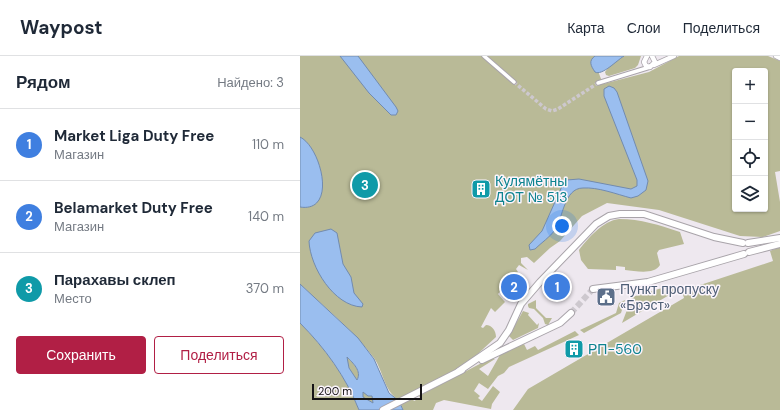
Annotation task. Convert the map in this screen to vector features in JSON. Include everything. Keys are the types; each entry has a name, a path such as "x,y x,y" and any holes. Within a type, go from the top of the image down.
{"highway":[{"path":"459,371 500,343 509,330 521,304 596,224 608,216 644,214 714,237 745,243 780,238"},
{"path":"593,289 648,282 780,244"},
{"path":"383,410 459,371 560,323 571,313"}],"street":[{"path":"484,56 514,82"},
{"path":"652,56 666,60"},
{"path":"652,56 655,62 652,66"},
{"path":"598,83 652,66 674,56"},
{"path":"776,56 780,58"},
{"path":"645,58 645,65 652,66"},
{"path":"640,70 645,58"}],"green space":[{"path":"300,56 595,56 593,58 603,84 649,72 679,56 768,56 780,61 780,171 775,172 780,202 780,231 763,237 740,236 659,210 607,203 582,216 560,241 534,263 527,257 521,258 521,263 528,270 519,265 516,269 518,272 498,294 505,302 495,312 491,308 481,327 483,328 486,325 492,327 496,337 468,363 398,400 386,385 374,358 348,329 300,284"},
{"path":"624,56 641,56 638,65 635,68 609,76 606,75 605,72 611,64"},
{"path":"619,219 642,221 680,232 684,244 659,250 657,253 660,265 654,270 644,272 634,271 625,270 625,267 616,266 616,270 588,269 581,260 579,250 602,226 613,220"},
{"path":"780,247 780,410 513,410 528,389 684,298 682,291 773,261 770,251"},
{"path":"672,285 676,291 622,323 632,297"},
{"path":"536,300 536,308 546,318 552,318 548,325 545,324 543,318 534,309 529,308 528,306 528,304"},
{"path":"625,300 621,313 584,333 580,330 616,313 619,303"},
{"path":"523,311 529,313 528,315 537,325 539,323 538,328 513,340 509,336"},
{"path":"300,323 318,342 334,364 348,386 359,410 300,410"},
{"path":"575,331 579,335 509,367 504,373 498,376 488,389 479,383 474,391 480,396 478,398 482,401 493,386 500,392 492,404 491,409 444,400 436,403 433,410 403,410 401,404 412,398 414,401 420,398 419,396 491,358 495,359 479,369 488,376 500,355 524,344 527,350 535,346 538,350"},
{"path":"346,356 358,370 357,380 349,368"},
{"path":"363,392 373,396 373,403 363,397"}],"water":[{"path":"340,56 358,56 396,107 398,111 396,115 391,115 369,93"},
{"path":"595,56 624,56 605,70 598,73 595,72 591,64 591,60"},
{"path":"609,86 614,88 617,92 648,181 646,190 638,196 631,198 607,191 589,188 577,189 568,198 555,230 535,249 530,250 529,245 542,231 563,184 567,180 579,179 631,189 637,186 637,180 604,96 604,89"},
{"path":"300,137 308,143 314,153 322,178 322,190 319,200 312,206 300,207"},
{"path":"331,229 337,233 343,264 351,277 354,293 363,304 362,307 352,305 333,293 325,283 314,262 310,251 309,241 315,233"},
{"path":"300,284 358,338 374,359 389,393 399,401 403,410 359,410 348,386 334,364 318,342 300,323","holes":["347,357 358,370 357,380 349,368","363,392 368,396 372,396 373,403 363,397"]}],"tunnel":[{"path":"514,82 546,109 552,111 558,109 598,83"},
{"path":"571,313 593,289"}],"place":[{"name":"Парахавы склеп","path":"365,185"},
{"name":"Кулямётны ДОТ № 513","path":"481,189"},
{"name":"Belamarket Duty Free","path":"514,287"},
{"name":"Market Liga Duty Free","path":"557,287"},
{"name":"Пункт пропуску «Брэст»","path":"606,297"},
{"name":"РП-560","path":"574,349"}]}
